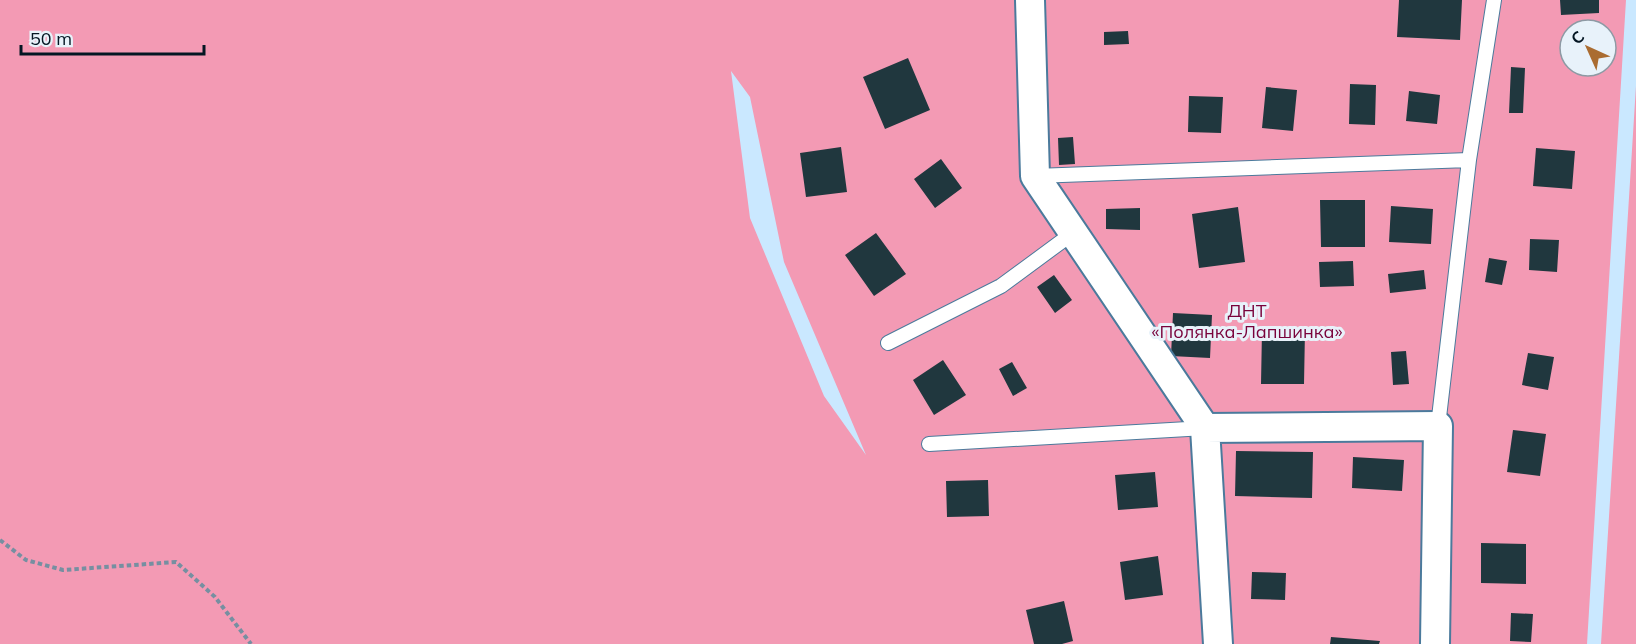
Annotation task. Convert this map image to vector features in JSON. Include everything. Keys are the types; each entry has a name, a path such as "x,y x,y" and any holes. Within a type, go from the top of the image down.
{"street":[{"path":"1030,0 1035,176 1205,428 1218,644"},
{"path":"1205,428 1438,426 1435,644"}],"lane":[{"path":"1438,426 1469,159 1494,0"},
{"path":"1035,176 1469,159"},
{"path":"888,343 1001,286 1074,233"},
{"path":"929,444 1205,428"}],"path":[{"path":"0,540 26,560 63,570 176,562 215,597 251,644"}],"green space":[{"name":"ДНТ «Полянка-Лапшинка»","path":"0,0 1626,0 1587,644 0,644","holes":["731,71 750,97 784,262 866,455 824,396 750,218"]},
{"path":"1636,86 1636,644 1601,644"}],"building":[{"path":"1399,0 1462,0 1460,40 1397,37"},
{"path":"1560,0 1599,0 1599,13 1561,15"},
{"path":"1128,31 1129,44 1104,45 1104,32"},
{"path":"908,58 930,110 885,129 863,77"},
{"path":"1511,67 1525,68 1523,113 1509,113"},
{"path":"1350,84 1376,85 1375,125 1349,124"},
{"path":"1266,87 1297,90 1293,131 1262,128"},
{"path":"1409,91 1440,95 1437,124 1406,121"},
{"path":"1189,96 1223,97 1221,133 1188,132"},
{"path":"1073,137 1075,164 1059,165 1058,138"},
{"path":"841,147 847,192 806,197 800,153"},
{"path":"1536,148 1575,151 1572,189 1533,186"},
{"path":"941,159 962,188 935,208 914,179"},
{"path":"1320,200 1365,200 1365,247 1321,247"},
{"path":"1391,206 1433,209 1431,244 1389,242"},
{"path":"1238,207 1245,262 1199,268 1192,214"},
{"path":"1140,208 1140,230 1106,229 1106,209"},
{"path":"876,233 906,274 874,296 845,255"},
{"path":"1530,239 1559,240 1557,272 1529,270"},
{"path":"1489,258 1507,261 1502,285 1485,282"},
{"path":"1353,261 1354,286 1320,287 1319,262"},
{"path":"1424,270 1426,289 1390,293 1388,274"},
{"path":"1054,275 1072,300 1055,313 1037,287"},
{"path":"1173,313 1212,315 1210,358 1171,356"},
{"path":"1262,330 1305,330 1304,384 1261,384"},
{"path":"1406,351 1409,384 1393,385 1391,352"},
{"path":"1528,353 1554,357 1548,390 1522,385"},
{"path":"943,360 966,395 934,415 913,380"},
{"path":"1012,362 1027,388 1013,396 999,369"},
{"path":"1513,430 1546,434 1540,476 1507,472"},
{"path":"1236,451 1313,452 1312,498 1235,496"},
{"path":"1353,457 1404,460 1402,491 1352,488"},
{"path":"1155,472 1158,507 1118,510 1115,475"},
{"path":"988,480 989,516 947,517 946,481"},
{"path":"1481,543 1526,544 1526,584 1481,583"},
{"path":"1158,556 1163,595 1125,600 1120,562"},
{"path":"1252,572 1286,573 1285,600 1251,599"},
{"path":"1064,601 1073,641 1062,644 1034,644 1026,610"},
{"path":"1511,613 1533,614 1531,642 1510,641"},
{"path":"1331,637 1380,641 1379,644 1330,644"}]}
